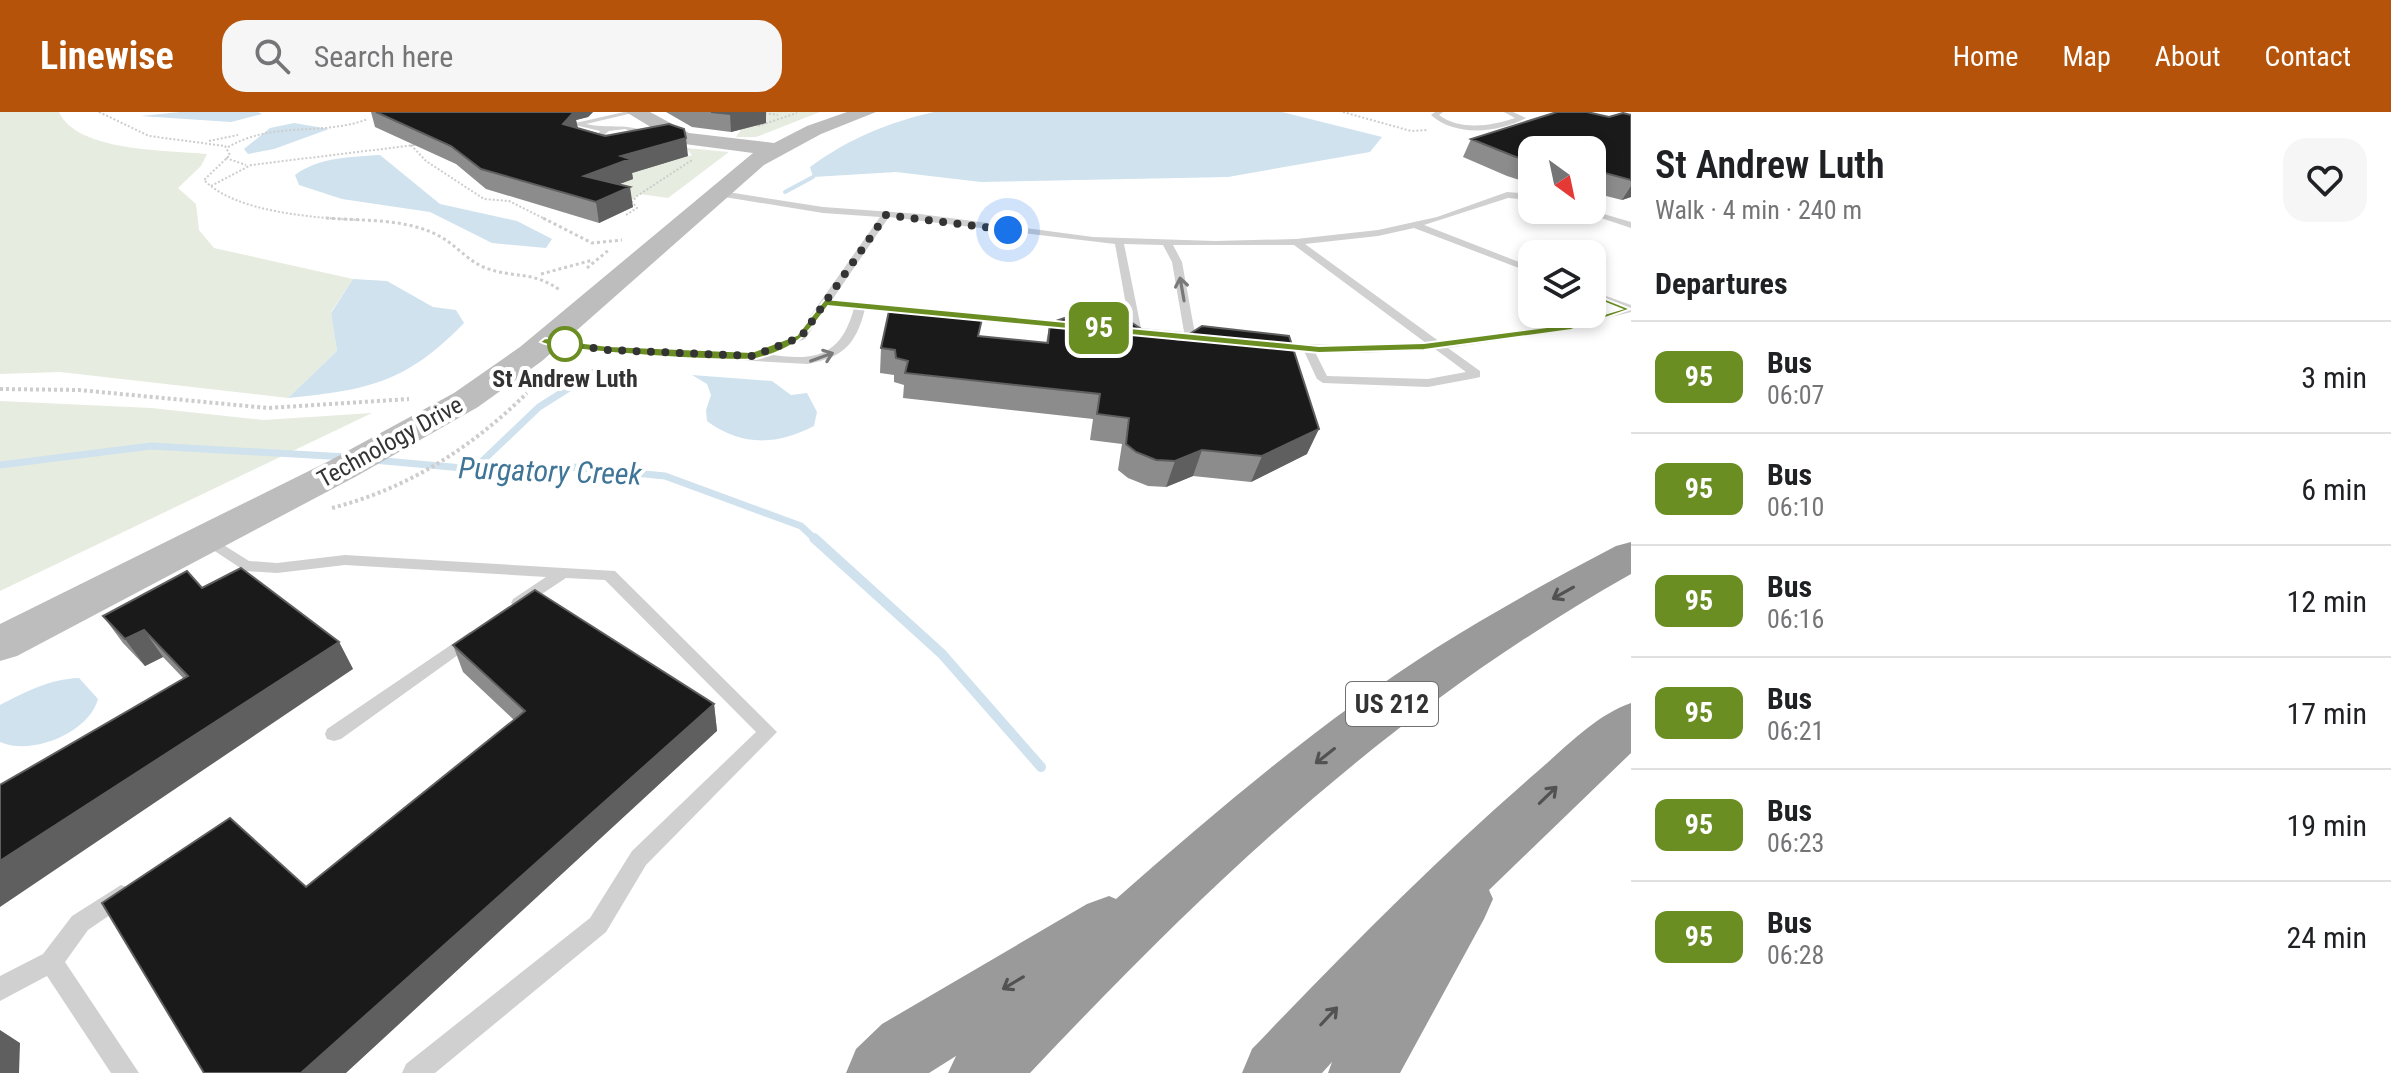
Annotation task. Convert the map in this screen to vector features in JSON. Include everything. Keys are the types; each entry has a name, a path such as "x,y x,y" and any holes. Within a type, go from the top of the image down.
{"highway":[{"name":"US 212","path":"983,1073 1176,884 1292,782 1409,691 1517,618 1631,556"},
{"path":"1276,1073 1406,933 1577,768 1631,723"},
{"path":"1362,1073 1492,849"},
{"path":"880,1073 906,1048 1176,884"}],"street":[{"name":"Technology Drive","path":"0,644 342,469 466,400 545,342 715,193 774,149 814,130 866,112"},
{"path":"640,119 693,141 774,149"}],"lane":[{"path":"1440,112 1434,115 1440,121 1466,127 1484,128 1522,118 1537,118"},
{"path":"1507,112 1522,118"},
{"path":"605,130 601,137 623,140 640,136 640,119"},
{"path":"640,119 605,130 575,124 640,119"},
{"path":"715,193 823,210 1167,244 1296,242 1415,225 1507,195 1518,196"},
{"path":"753,356 801,337 886,215"},
{"path":"1606,218 1631,225"},
{"path":"1415,225 1518,265"},
{"path":"1119,241 1136,331"},
{"path":"1296,242 1476,374 1428,383 1323,379 1308,348"},
{"path":"1167,244 1177,262 1190,336"},
{"path":"1606,299 1631,309"},
{"path":"825,302 1091,327"},
{"path":"545,342 608,350 753,356 789,362 816,361 834,353 854,335 860,306"},
{"path":"1264,344 1308,348 1436,345 1571,327 1631,309"},
{"path":"1106,328 1220,339"},
{"path":"206,539 245,566 277,568 345,560 609,575 768,732 639,858 598,925 415,1073"},
{"path":"334,734 563,572"},
{"path":"0,989 51,962 80,923 141,881"},
{"path":"51,962 126,1073"}],"path":[{"path":"99,112 138,132 228,147 247,132 199,142"},
{"path":"757,112 787,115"},
{"path":"749,129 802,112"},
{"path":"317,121 352,123 368,119"},
{"path":"411,145 416,152 484,199 509,201 584,240 598,243 622,240"},
{"path":"226,158 235,164 251,165 421,145"},
{"path":"228,147 230,155 204,180 210,186 274,214 395,223 424,230 454,243 473,262 490,270 540,274 578,266 601,256 605,251 598,243"},
{"path":"416,152 424,150"},
{"path":"626,215 637,208 632,202 648,187 694,159"},
{"path":"210,186 251,165"},
{"path":"453,178 460,176"},
{"path":"540,274 561,291"},
{"path":"0,389 79,390 268,408 418,398"},
{"path":"324,510 390,491 474,440 515,404"}],"shaded area":[{"path":"0,112 59,112 69,125 103,142 147,150 207,154 201,166 178,188 196,204 199,230 214,248 353,279 331,312 337,351 288,398 60,372 0,374"},
{"path":"753,112 820,112 756,137 736,137"},
{"path":"686,148 729,152 668,198 640,194 632,200 607,169 656,161 664,163 692,155"},
{"path":"0,401 151,408 264,420 372,413 0,591"}],"water":[{"path":"180,112 262,114 231,122 141,116"},
{"path":"934,112 1282,112 1382,137 1370,152 1228,177 981,182 896,172 813,177 810,167 854,140 885,126"},
{"path":"294,123 329,129 274,149 248,154 244,149 270,128"},
{"path":"380,155 440,204 517,221 552,239 546,248 492,243 430,212 342,199 299,185 295,175 325,161"},
{"path":"353,279 387,281 433,307 456,310 464,323 423,359 384,380 364,387 288,398 337,351 331,313"},
{"path":"692,375 772,381 791,395 807,393 817,412 814,426 773,440 733,435 707,421 706,410 711,395 707,384"},
{"path":"79,678 98,699 83,722 42,744 13,746 0,742 0,705 48,684"}],"building":[{"path":"376,112 574,112 563,124 605,136 669,124 684,129 686,138 621,156 630,159 584,176 630,187 596,202 481,169 451,146"},
{"path":"1557,112 1587,112 1609,117 1623,113 1631,115 1631,180 1606,173 1606,136 1518,136 1518,158 1471,139"},
{"path":"889,311 982,319 978,336 1048,343 1050,323 1079,313 1126,319 1149,334 1180,340 1202,326 1289,336 1319,429 1262,456 1202,450 1175,461 1156,460 1126,444 1129,418 1097,414 1100,394 905,373 908,361 896,358 895,350 881,348"},
{"path":"241,568 339,642 0,861 0,785 188,676 144,630 125,639 103,616 187,571 202,588"},
{"path":"535,590 714,704 301,1073 204,1073 102,903 230,818 306,887 525,711 453,645"}],"waterway":[{"path":"785,192 813,177"},
{"path":"474,469 539,407 596,371"},
{"name":"Purgatory Creek","path":"0,465 151,446 347,457"},
{"name":"Purgatory Creek","path":"373,460 474,469"},
{"name":"Purgatory Creek","path":"474,469 573,467 665,476 801,526 816,540"},
{"name":"Purgatory Creek","path":"814,538 942,654 1041,767"}],"bus line":[{"name":"95","path":"1606,299 1631,309 1606,316"},
{"name":"95","path":"545,342 608,350 753,356 801,337 825,302 1319,349 1424,346 1563,328"}],"place":[{"name":"St Andrew Luth","path":"565,344"}],"route":[{"path":"565,344 608,350 753,356 801,337 886,215 1008,230"}]}
